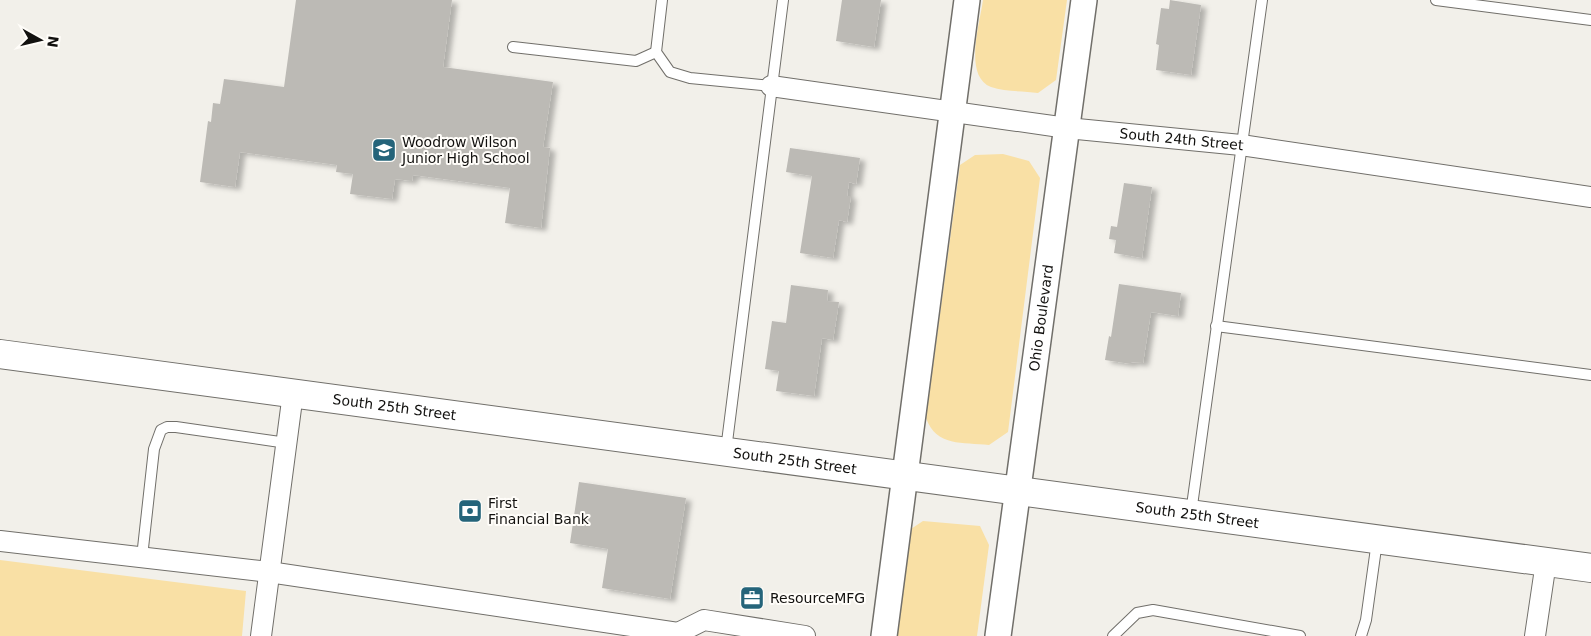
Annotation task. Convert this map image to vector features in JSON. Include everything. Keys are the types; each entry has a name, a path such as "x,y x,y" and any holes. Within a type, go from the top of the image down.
{"main road":[{"name":"South 25th Street","path":"0,354 1591,568"}],"street":[{"path":"884,636 967,0"},
{"name":"Ohio Boulevard","path":"998,636 1084,0"},
{"name":"South 24th Street","path":"771,86 1067,128 1242,145 1591,197"},
{"path":"261,636 293,393"},
{"path":"0,541 269,572 678,633 704,620 805,636"},
{"path":"1535,636 1546,562"}],"lane":[{"path":"662,0 656,52 670,72 690,78 771,86"},
{"path":"726,451 783,0"},
{"path":"1190,513 1262,0"},
{"path":"1436,0 1591,20"},
{"path":"513,47 636,61 656,52"},
{"path":"1216,326 1591,375"},
{"path":"142,557 154,449 161,430 167,427 176,427 287,443"},
{"path":"1361,636 1366,620 1377,538"},
{"path":"1113,636 1137,613 1153,610 1300,636"}],"shaded area":[{"path":"983,0 1067,0 1056,80 1038,93 996,89 982,81 975,61 975,48"},
{"path":"1003,154 1029,161 1040,178 1008,432 989,445 960,443 936,434 926,418 960,165 975,155"},
{"path":"923,521 980,526 989,545 977,636 894,636 908,531"},
{"path":"0,560 246,591 242,636 0,636"}],"building":[{"path":"296,0 452,0 443,67 553,82 543,147 550,148 541,228 505,223 510,188 413,175 412,181 395,179 392,199 350,194 353,174 336,172 337,165 240,152 235,187 200,182 208,121 211,122 213,103 220,104 224,79 284,87"},
{"path":"842,0 881,0 874,47 836,41"},
{"path":"1170,0 1201,5 1191,75 1156,70 1159,45 1156,44 1161,8 1169,9"},
{"path":"790,148 860,158 856,184 849,182 847,196 851,196 847,222 839,220 833,258 800,253 812,176 786,172"},
{"path":"1124,183 1152,187 1142,258 1114,253 1116,240 1109,239 1111,226 1117,227"},
{"path":"1119,284 1181,293 1178,316 1151,312 1143,363 1131,362 1131,364 1105,360 1109,336 1111,337"},
{"path":"791,285 828,290 827,301 839,302 833,340 822,338 814,396 776,391 779,371 765,369 772,321 786,323"},
{"path":"579,482 686,498 670,599 602,588 608,549 570,543"}],"place":[{"name":"Woodrow Wilson Junior High School","path":"384,150"},
{"name":"First Financial Bank","path":"470,511"},
{"name":"ResourceMFG","path":"752,598"}]}
